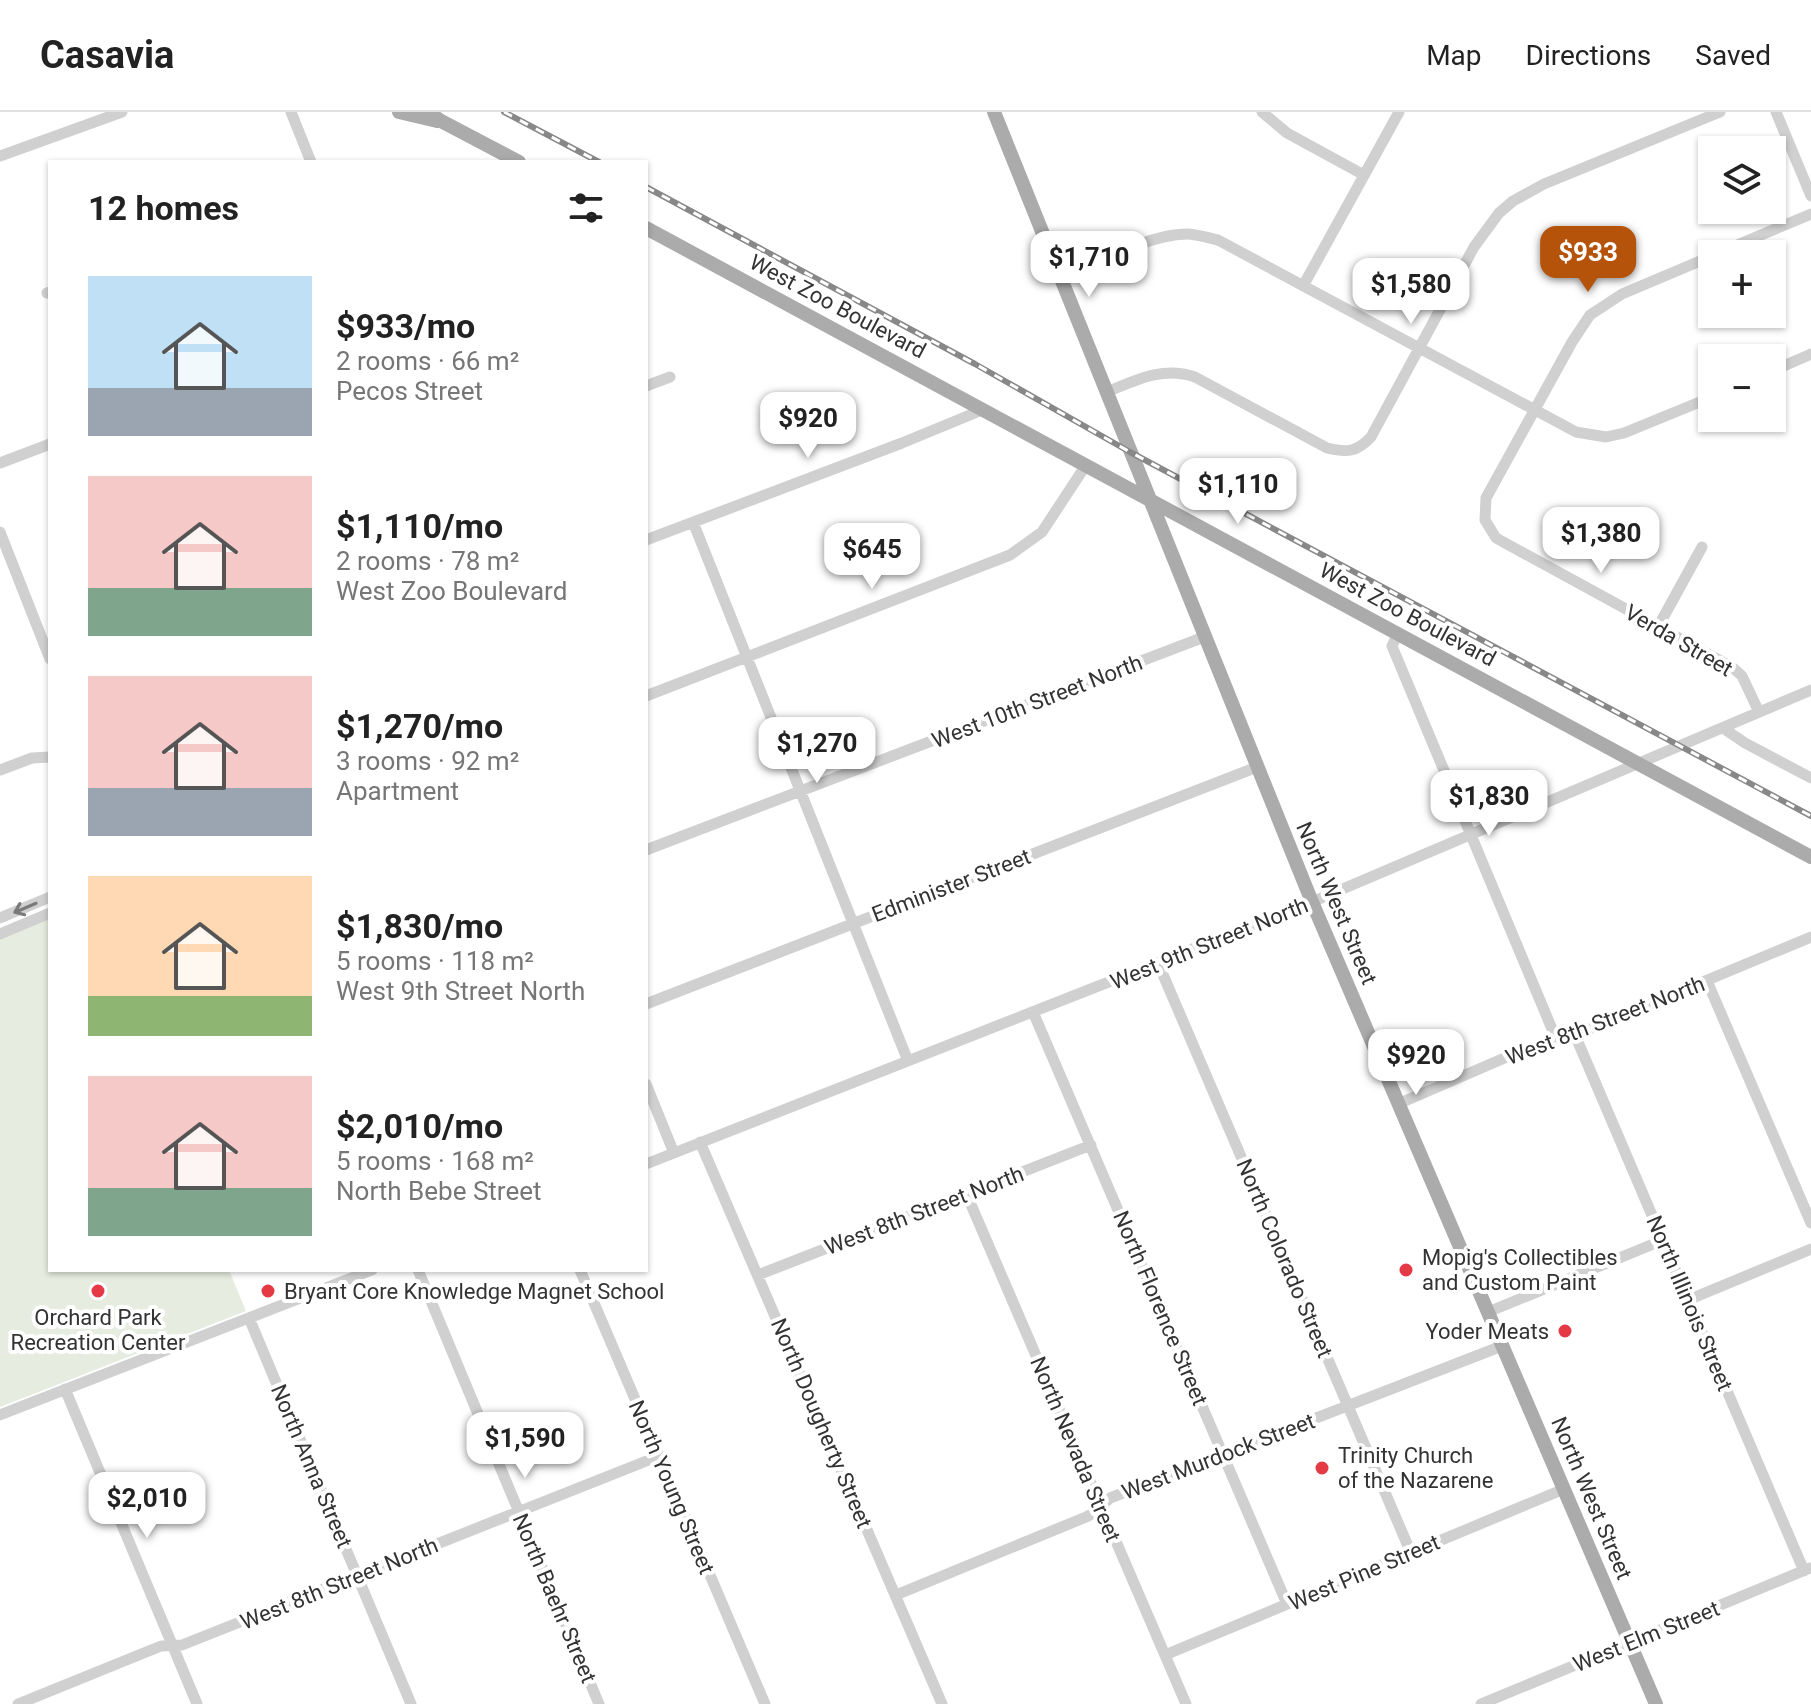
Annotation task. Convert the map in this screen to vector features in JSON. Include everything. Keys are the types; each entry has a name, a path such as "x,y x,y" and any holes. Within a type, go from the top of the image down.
{"main road":[{"path":"399,112 434,117 515,160"},
{"name":"North West Street","path":"994,112 1312,902 1656,1704"},
{"name":"West Zoo Boulevard","path":"648,229 1811,857"}],"street":[{"path":"0,156 122,112"},
{"path":"291,112 310,160"},
{"path":"1262,112 1287,133 1364,175"},
{"path":"1303,286 1399,112"},
{"path":"1107,392 1154,374 1181,372 1327,448 1350,452 1363,446 1371,437 1485,229 1513,201 1544,184 1720,112"},
{"path":"1776,112 1811,196"},
{"path":"1749,240 1811,214"},
{"path":"1061,279 1142,244 1185,234 1218,240 1576,432 1606,437 1624,433 1698,403"},
{"path":"1534,411 1590,315 1622,294 1698,262"},
{"path":"1786,365 1811,354"},
{"path":"648,385 670,377"},
{"path":"648,539 982,410"},
{"name":"Verda Street","path":"1534,411 1486,498 1484,509 1488,529 1496,538 1732,667 1742,676 1759,712"},
{"path":"0,463 48,445"},
{"path":"648,695 1010,555 1042,532 1086,465"},
{"path":"693,522 908,1061"},
{"path":"0,532 48,654"},
{"path":"1658,627 1702,547"},
{"path":"1398,633 1392,646 1557,1041"},
{"name":"West 10th Street North","path":"648,849 1204,637"},
{"name":"West 9th Street North","path":"648,1163 1312,902 1811,690"},
{"path":"1723,728 1811,778"},
{"path":"0,770 32,758 48,757"},
{"name":"Edminister Street","path":"648,1003 1257,767"},
{"path":"0,918 48,898"},
{"path":"0,934 48,914"},
{"name":"West 8th Street North","path":"1398,1104 1516,1053 1575,1035 1811,937"},
{"name":"North Colorado Street","path":"1158,963 1411,1553"},
{"path":"1707,981 1811,1223"},
{"name":"North Florence Street","path":"1033,1012 1287,1604"},
{"name":"North Illinois Street","path":"1575,1035 1808,1570"},
{"path":"648,1089 674,1153"},
{"name":"North Dougherty Street","path":"700,1142 942,1704"},
{"name":"West 8th Street North","path":"758,1275 1091,1145"},
{"name":"North Nevada Street","path":"966,1193 1186,1704"},
{"path":"1488,1312 1663,1240"},
{"path":"1688,1300 1811,1249"},
{"path":"0,1415 367,1272"},
{"name":"North Baehr Street","path":"419,1272 599,1704"},
{"name":"North Young Street","path":"581,1272 765,1704"},
{"name":"North Anna Street","path":"249,1318 411,1704"},
{"name":"West Murdock Street","path":"896,1595 1086,1517 1110,1498 1502,1346"},
{"path":"65,1389 197,1704"},
{"name":"West 8th Street North","path":"18,1704 161,1646 182,1645 659,1456"},
{"name":"West Pine Street","path":"1165,1655 1564,1489"},
{"name":"West Elm Street","path":"1481,1704 1808,1570"}],"shaded area":[{"path":"48,918 48,1272 230,1272 246,1311 0,1407 0,938"}],"railway":[{"path":"504,112 595,160"},
{"path":"648,188 975,364 1130,452 1811,816"}],"place":[{"name":"Mopig's Collectibles and Custom Paint","path":"1406,1270"},
{"name":"Orchard Park Recreation Center","path":"98,1291"},
{"name":"Bryant Core Knowledge Magnet School","path":"268,1291"},
{"name":"Yoder Meats","path":"1565,1331"},
{"name":"Trinity Church of the Nazarene","path":"1322,1468"}]}
